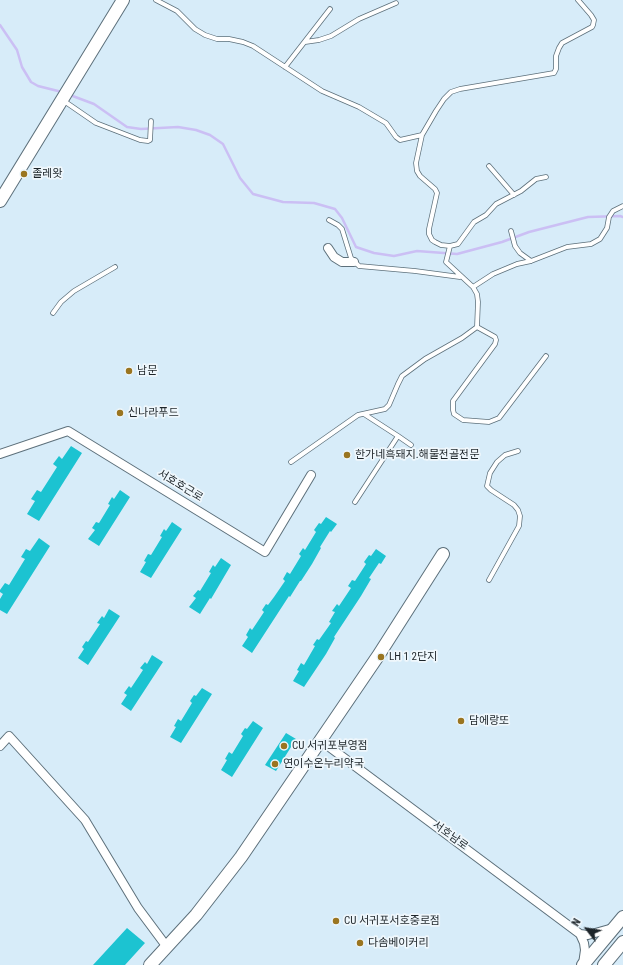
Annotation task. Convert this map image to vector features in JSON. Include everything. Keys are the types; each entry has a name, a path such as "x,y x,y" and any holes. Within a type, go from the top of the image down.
{"main road":[{"path":"0,201 124,0"},
{"path":"150,965 196,915 241,857 378,656 443,554"},
{"path":"583,965 623,917"},
{"path":"604,965 623,942"}],"street":[{"path":"328,248 334,257 342,262 354,262"},
{"name":"서호호근로","path":"0,454 68,431 265,552 311,475"},
{"path":"0,746 9,736 85,820 138,908 167,947"},
{"name":"서호남로","path":"320,740 580,934"},
{"path":"580,934 588,935 615,927"},
{"path":"580,934 585,950 583,965"}],"lane":[{"path":"156,0 177,11 188,20 195,29 205,35 217,39 243,42 253,46 322,91 360,107 386,123 396,138 400,140 422,135"},
{"path":"546,177 536,179 514,195 496,204 486,215 474,222 458,244 449,247 435,242 429,234 436,194 435,189 420,176 416,163 422,135 444,99 451,92 460,89 552,75 554,73 556,69 556,56 562,43 592,27 593,25 594,20 591,15 578,0"},
{"path":"305,42 331,36 359,19 396,3"},
{"path":"285,67 330,9"},
{"path":"65,95 96,123 125,135 148,141 150,140 151,134 151,122"},
{"path":"489,166 514,195"},
{"path":"473,287 493,274 517,264 531,261 567,247 591,244 600,239 607,228 609,217 613,211 623,206"},
{"path":"329,220 338,224 342,229 351,258 359,266 415,270 463,277"},
{"path":"511,231 514,243 520,253 531,261"},
{"path":"449,247 446,262 473,287 477,294 477,327"},
{"path":"53,313 61,302 74,291 115,267"},
{"path":"477,327 495,337 496,340 495,344 453,401 454,414 463,420 489,422 499,418 546,356"},
{"path":"291,462 352,418 358,415 385,409 389,405 402,376 425,359 462,338 477,327"},
{"path":"364,414 411,445"},
{"path":"355,502 398,436"},
{"path":"489,580 519,526 520,516 514,505 487,486 490,473 497,462 506,455 518,451"}],"building":[{"path":"71,446 82,453 39,521 27,514 35,501 31,499 37,490 41,492 57,467 53,464 59,456 62,459"},
{"path":"120,490 130,497 99,546 88,539 95,530 92,528 96,522 99,523 110,505 108,504 112,497 114,499"},
{"path":"326,517 337,524 331,532 330,531 312,564 252,653 242,646 248,637 246,635 250,628 252,630 264,612 262,610 266,604 268,605 285,581 283,579 287,572 290,574 301,556 299,554 303,548 305,550 316,532 314,530"},
{"path":"172,522 182,529 151,578 140,572 146,562 144,561 148,554 151,555 162,537 160,536 164,529 166,531"},
{"path":"39,538 50,546 7,614 0,610 0,599 3,594 0,590 5,583 9,585 25,559 21,557 26,549 30,551"},
{"path":"376,549 386,556 381,564 379,563 369,578 371,579 334,637 335,638 326,654 304,687 293,681 299,671 297,670 301,663 304,665 315,646 313,645 317,639 319,640 331,623 329,622 335,612 332,611 337,604 339,606 351,588 348,586 352,580 355,581 366,564 364,562"},
{"path":"221,558 231,565 211,599 210,598 200,614 189,607 196,598 193,596 198,590 200,591 211,573 209,572 213,565 215,567"},
{"path":"109,609 120,616 88,665 78,658 84,649 82,647 86,641 88,642 100,624 97,623 102,616 104,618"},
{"path":"152,655 163,662 131,711 121,704 127,695 124,693 129,686 131,688 143,670 140,668 145,662 147,664"},
{"path":"202,688 212,694 181,743 170,737 176,727 174,726 178,719 181,721 192,703 190,701"},
{"path":"253,721 263,728 232,777 221,770 227,760 225,759 229,752 232,754 243,736 241,734"},
{"path":"286,733 296,739 276,771 265,765"},
{"path":"127,928 145,943 125,965 93,965"}],"waterway":[{"path":"0,25 17,50 22,67 31,82 38,86 62,92"},
{"path":"70,95 94,104 127,127 141,129 178,127 196,130 210,135 223,144 240,178 253,194 283,202 314,203 335,209 342,218 356,247 374,253 394,256 417,251 457,254 502,242 529,232 588,217 623,217"}],"place":[{"name":"졸레왓","path":"24,174"},
{"name":"남문","path":"129,371"},
{"name":"신나라푸드","path":"120,413"},
{"name":"한가네흑돼지.해물전골전문","path":"347,455"},
{"name":"LH 1 2단지","path":"381,657"},
{"name":"담에랑또","path":"461,721"},
{"name":"CU 서귀포부영점","path":"284,746"},
{"name":"연이수온누리약국","path":"275,764"},
{"name":"CU 서귀포서호중로점","path":"336,921"},
{"name":"다솜베이커리","path":"360,943"}]}
